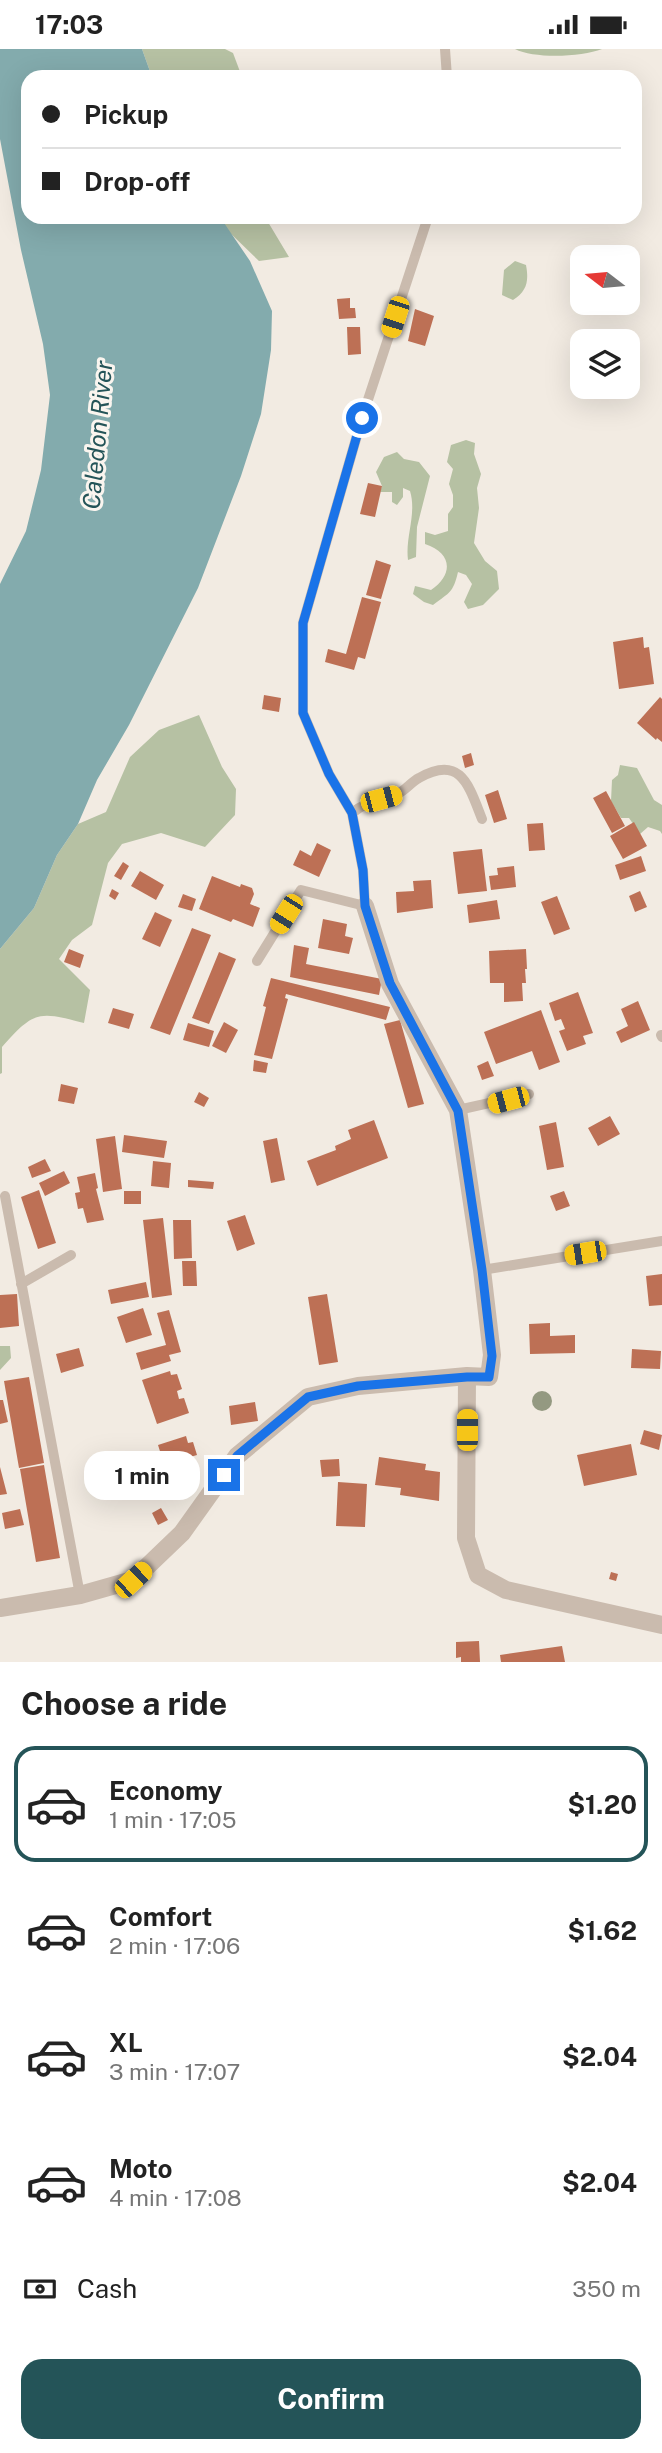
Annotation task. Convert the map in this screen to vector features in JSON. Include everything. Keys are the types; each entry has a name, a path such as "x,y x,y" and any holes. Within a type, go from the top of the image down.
{"street":[{"path":"0,1608 80,1595 133,1580 182,1533 237,1456 308,1397 358,1386 489,1377 492,1356 482,1270 458,1111 390,983 365,906"},
{"path":"467,1377 466,1538 478,1574 506,1590 662,1625"}],"lane":[{"path":"445,49 446,70"},
{"path":"257,961 301,890 365,906 363,870 352,813 329,774 303,713 303,623 362,418 426,224"},
{"path":"352,813 363,803 399,794 415,780 435,769 456,771 468,783 482,819"},
{"path":"458,1111 529,1094"},
{"path":"5,1196 80,1595"},
{"path":"482,1270 662,1241"},
{"path":"21,1284 71,1255"}],"green space":[{"path":"142,49 225,49 233,53 239,70 150,70"},
{"path":"515,49 602,49 558,56"},
{"path":"223,224 269,224 289,257 259,261"},
{"path":"515,261 526,265 527,276 524,289 513,300 502,295 504,270"},
{"path":"466,440 475,443 474,454 481,474 477,488 479,508 474,543 485,561 497,571 499,589 483,605 468,609 464,602 472,584 466,575 458,572 450,591 433,605 413,594 415,586 431,590 444,577 447,564 445,558 425,544 425,532 435,535 448,531 448,514 453,507 449,484 453,469 447,462 451,445"},
{"path":"397,452 404,459 419,462 430,476 417,527 416,557 408,560 412,508 410,491 403,488 403,497 397,505 392,502 392,492 380,492 382,486 376,472 384,457"},
{"path":"199,715 222,767 236,789 235,815 205,847 161,833 122,844 108,863 92,925 72,940 59,959 90,990 84,1023 46,1016 30,1020 2,1047 0,1074 0,949 34,908 57,855 78,824 106,812 130,757 159,730"},
{"path":"620,765 637,768 654,800 662,805 662,834 648,827 640,834 629,818 621,818 611,801 612,780 618,775"},
{"path":"0,1346 10,1346 11,1358 0,1370"}],"water":[{"name":"Caledon River","path":"0,49 142,49 150,70 21,70 21,224 225,224 250,261 272,311 271,350 261,414 241,476 198,588 129,725 97,780 78,824 57,855 34,908 0,949 0,584 26,531 41,470 50,395 43,344 21,250 0,139"}],"building":[{"path":"350,298 350,308 355,308 356,318 339,319 337,299"},
{"path":"415,309 434,316 425,346 408,341"},
{"path":"347,327 360,327 361,354 348,355"},
{"path":"368,483 382,486 375,517 360,514"},
{"path":"376,560 391,565 381,599 366,595"},
{"path":"362,597 381,602 365,659 358,657 354,670 325,662 328,649 346,654"},
{"path":"643,637 644,648 649,647 654,684 619,689 613,642"},
{"path":"264,695 281,698 279,712 262,709"},
{"path":"660,697 662,699 662,742 637,723"},
{"path":"471,753 474,765 465,768 462,756"},
{"path":"498,790 507,819 494,823 485,795"},
{"path":"606,791 625,826 612,833 593,798"},
{"path":"634,822 647,846 623,859 610,836"},
{"path":"543,823 545,850 529,851 527,824"},
{"path":"317,843 331,850 319,877 293,865 300,850 311,856"},
{"path":"482,849 487,891 458,894 453,852"},
{"path":"641,856 646,871 620,880 615,865"},
{"path":"123,862 129,866 121,880 114,876"},
{"path":"514,866 516,887 491,890 489,876 498,875 497,868"},
{"path":"140,871 164,885 156,900 131,886"},
{"path":"212,876 240,887 241,884 252,888 254,894 250,904 260,908 253,927 233,919 231,922 199,909"},
{"path":"431,880 433,908 397,913 396,892 414,891 413,881"},
{"path":"112,889 119,893 115,900 109,896"},
{"path":"640,891 647,907 635,912 629,896"},
{"path":"183,894 196,899 192,911 178,907"},
{"path":"557,896 570,929 554,935 541,902"},
{"path":"497,900 500,919 469,923 467,905"},
{"path":"155,912 172,920 160,947 142,939"},
{"path":"323,919 347,924 345,936 353,938 349,954 318,948"},
{"path":"192,928 211,935 170,1035 150,1028"},
{"path":"294,945 309,948 306,964 382,979 379,995 290,977"},
{"path":"69,949 84,955 80,968 64,962"},
{"path":"526,949 527,969 526,983 522,983 523,1001 504,1002 504,983 490,983 489,951"},
{"path":"219,952 236,959 209,1024 192,1018"},
{"path":"271,978 390,1007 386,1020 286,994 285,998 288,999 272,1059 254,1055"},
{"path":"578,992 593,1033 583,1036 586,1044 567,1051 559,1031 565,1029 561,1019 555,1021 549,1003"},
{"path":"638,1001 650,1030 621,1043 616,1032 628,1026 621,1009"},
{"path":"113,1008 134,1014 129,1029 108,1023"},
{"path":"541,1010 560,1062 539,1070 532,1051 496,1064 484,1032"},
{"path":"400,1020 424,1104 408,1108 384,1024"},
{"path":"224,1022 238,1030 226,1053 212,1046"},
{"path":"188,1023 214,1031 209,1047 183,1040"},
{"path":"254,1060 268,1063 266,1073 253,1071"},
{"path":"488,1061 494,1076 482,1080 477,1066"},
{"path":"61,1084 78,1088 74,1104 58,1101"},
{"path":"199,1092 209,1098 204,1107 194,1102"},
{"path":"610,1116 620,1134 598,1146 588,1128"},
{"path":"374,1120 388,1158 317,1186 307,1161 336,1150 335,1146 351,1139 348,1130"},
{"path":"556,1122 564,1167 547,1170 539,1126"},
{"path":"124,1135 167,1141 164,1158 122,1152"},
{"path":"115,1136 122,1189 103,1192 96,1139"},
{"path":"277,1138 285,1180 271,1183 263,1141"},
{"path":"45,1159 51,1171 32,1178 28,1167"},
{"path":"153,1161 171,1163 169,1188 151,1186"},
{"path":"64,1171 70,1183 45,1196 39,1183"},
{"path":"95,1173 104,1220 87,1223 83,1208 78,1209 75,1193 80,1192 77,1177"},
{"path":"188,1180 214,1182 213,1189 188,1187"},
{"path":"39,1190 56,1243 38,1249 21,1197"},
{"path":"124,1191 141,1191 141,1204 124,1204"},
{"path":"564,1191 570,1206 556,1211 550,1196"},
{"path":"245,1215 255,1244 237,1251 227,1221"},
{"path":"163,1218 172,1295 152,1298 143,1220"},
{"path":"173,1220 191,1220 192,1258 174,1259"},
{"path":"182,1261 196,1261 197,1286 183,1286"},
{"path":"662,1274 662,1305 649,1306 646,1276"},
{"path":"146,1282 149,1297 111,1304 108,1290"},
{"path":"17,1294 19,1326 0,1328 0,1295"},
{"path":"327,1294 338,1362 319,1365 308,1297"},
{"path":"143,1308 152,1335 126,1343 117,1317"},
{"path":"169,1310 181,1352 169,1355 171,1361 141,1370 136,1353 166,1345 157,1313"},
{"path":"550,1323 550,1336 575,1335 575,1353 530,1354 529,1324"},
{"path":"79,1348 84,1366 61,1373 56,1354"},
{"path":"632,1349 661,1351 660,1369 631,1368"},
{"path":"170,1371 171,1375 177,1374 182,1389 177,1391 179,1399 184,1398 189,1413 157,1424 142,1380"},
{"path":"29,1377 44,1463 19,1468 4,1381"},
{"path":"0,1400 3,1400 8,1422 0,1424"},
{"path":"255,1402 258,1421 231,1425 229,1406"},
{"path":"644,1430 662,1435 659,1450 640,1444"},
{"path":"186,1436 188,1443 193,1442 197,1455 190,1457 197,1481 172,1489 158,1445"},
{"path":"631,1444 637,1475 584,1486 577,1455"},
{"path":"379,1457 426,1464 425,1470 440,1472 439,1501 400,1495 401,1488 375,1485"},
{"path":"339,1459 340,1476 322,1477 320,1460"},
{"path":"44,1465 60,1558 36,1562 20,1469"},
{"path":"0,1467 7,1494 0,1495"},
{"path":"338,1482 367,1484 365,1527 336,1526"},
{"path":"161,1508 168,1520 158,1525 152,1513"},
{"path":"20,1509 24,1525 5,1529 2,1513"},
{"path":"611,1572 618,1574 616,1581 609,1579"},
{"path":"479,1641 480,1662 461,1662 461,1657 456,1658 456,1642"},
{"path":"562,1646 565,1662 501,1662 500,1655"}],"route":[{"path":"224,1475 237,1456 308,1397 358,1386 489,1377 492,1356 458,1111 390,983 365,906 363,870 352,813 329,774 303,713 303,623 362,418"}]}
